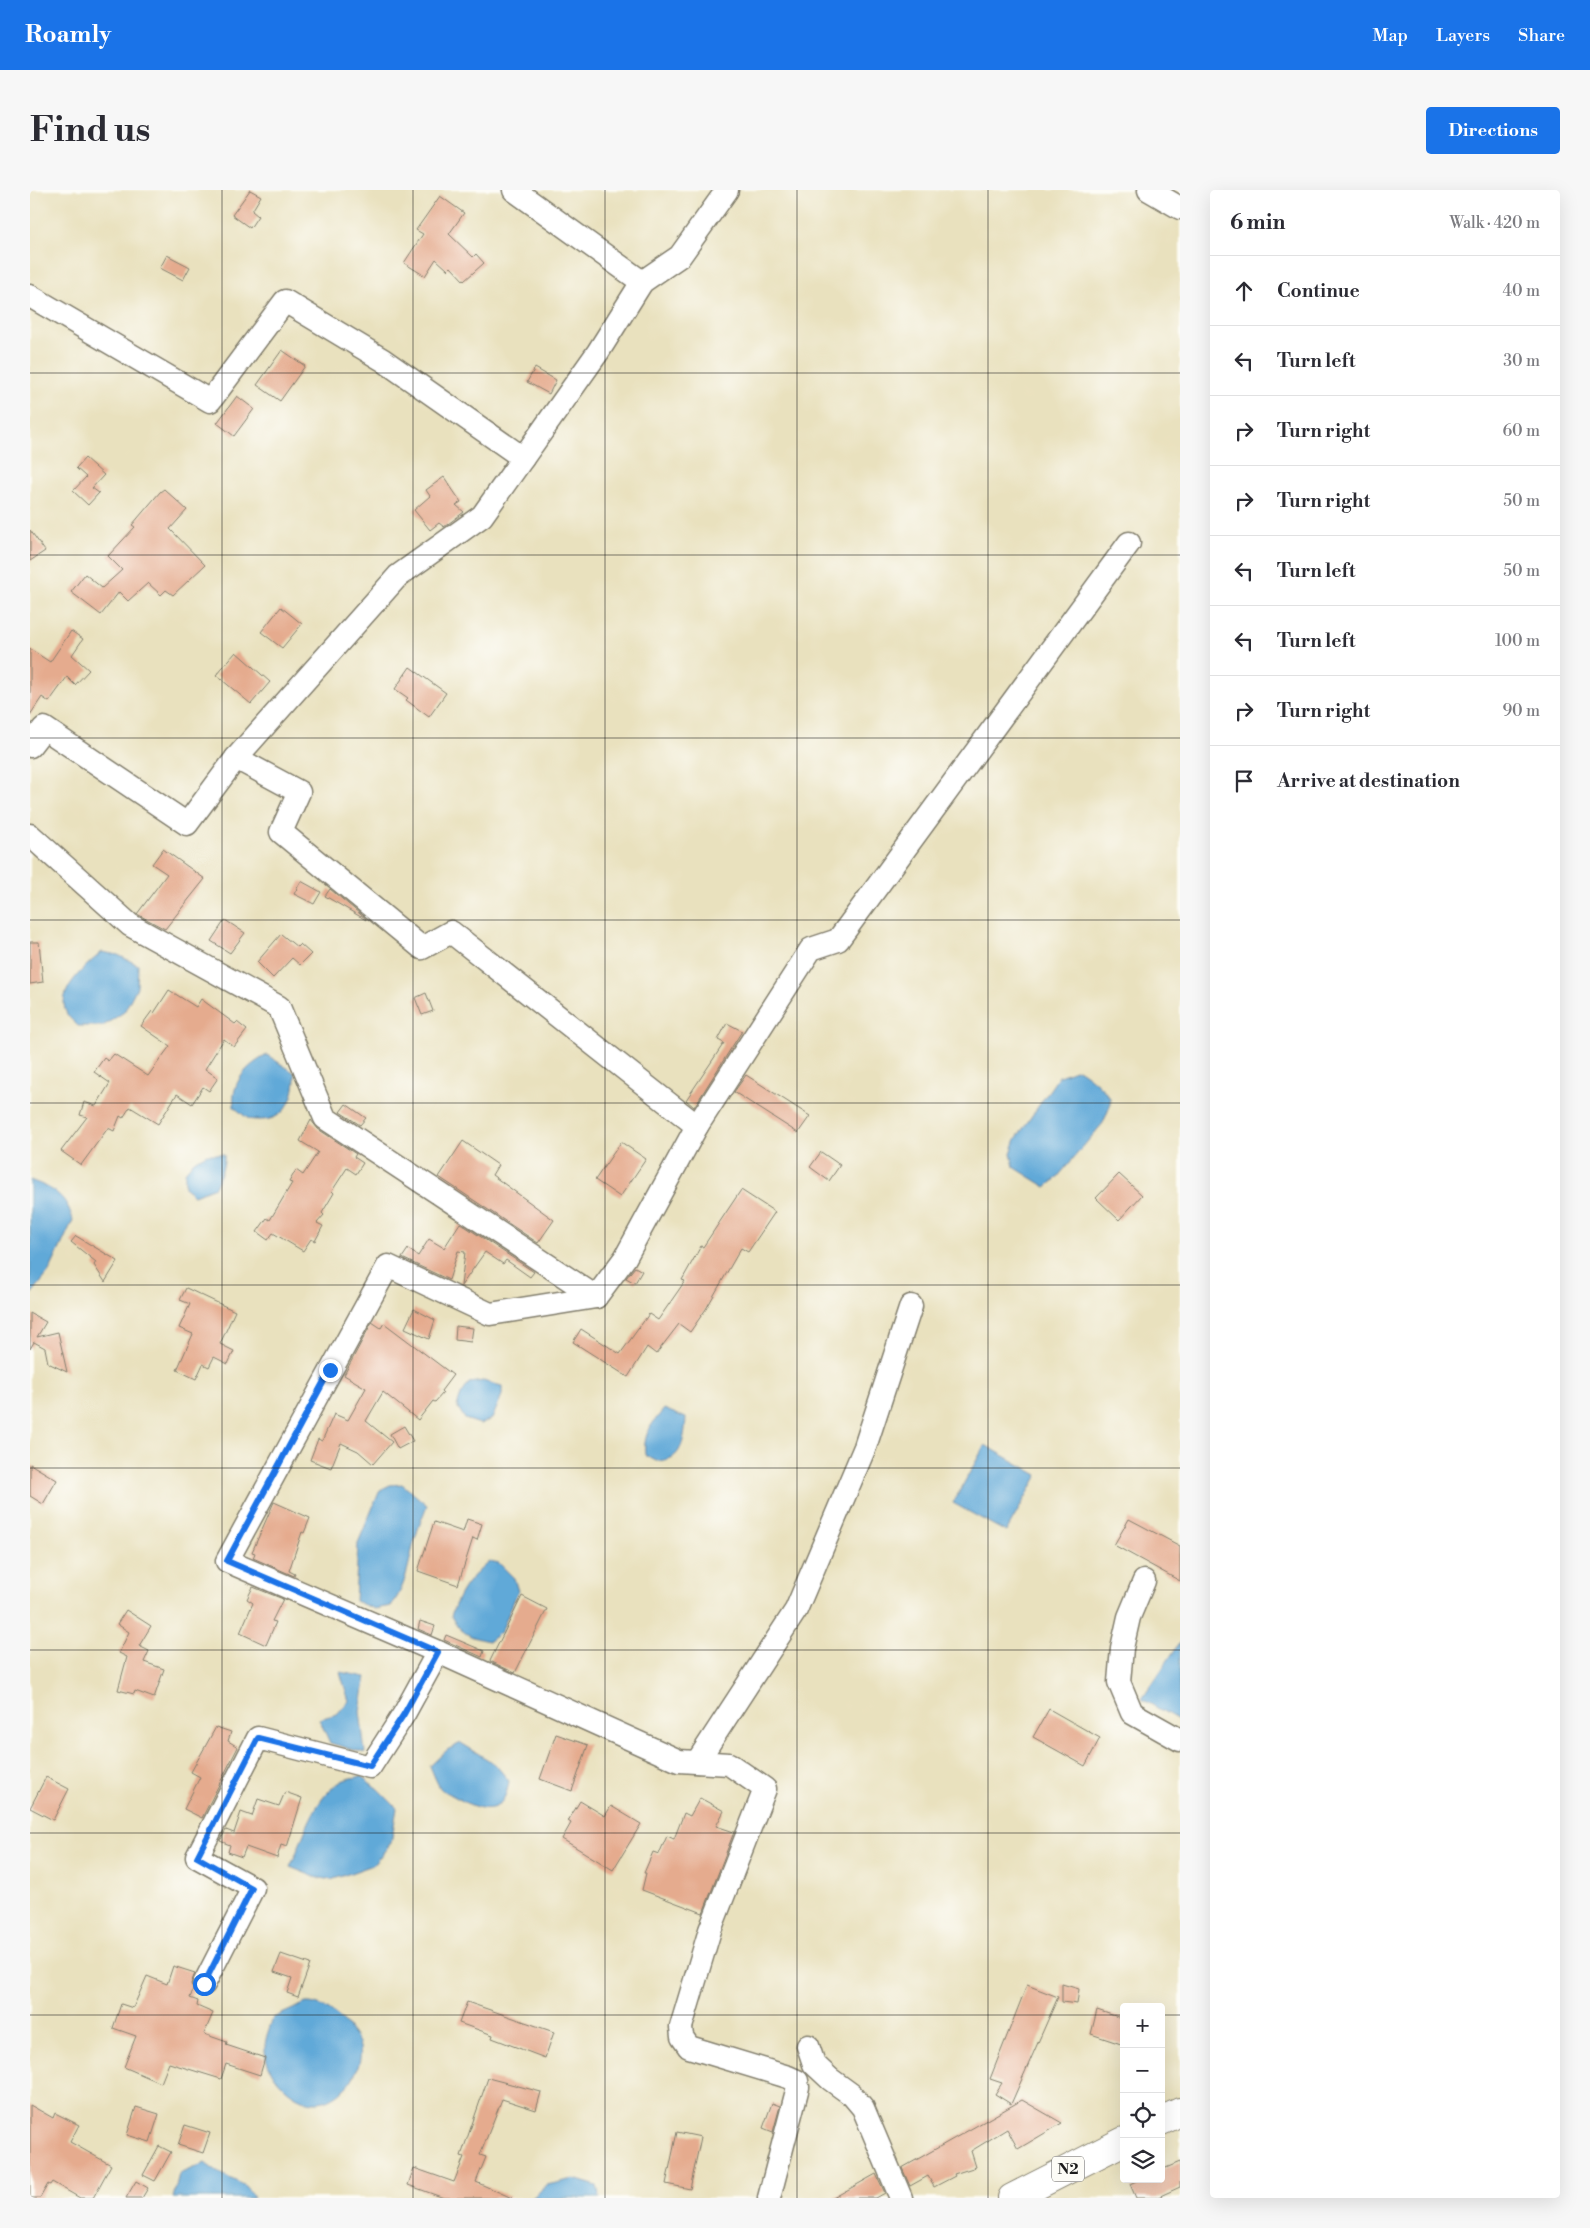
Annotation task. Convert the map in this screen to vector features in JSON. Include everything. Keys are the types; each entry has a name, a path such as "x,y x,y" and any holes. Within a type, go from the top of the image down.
{"highway":[{"path":"1165,2119 1180,2112"},
{"name":"N2","path":"1012,2198 1120,2143"}],"street":[{"path":"514,190 642,282"},
{"path":"30,746 44,728 187,824 236,758 398,576 482,516 598,352 642,282 680,256 727,190"},
{"path":"1149,190 1180,208"},
{"path":"30,296 210,401 285,300 383,360 523,458"},
{"path":"769,2198 798,2087 797,2081 788,2076 689,2047 682,2037 681,2027 710,1930 765,1790 728,1764 679,1761 438,1652 227,1561 388,1266 490,1314 596,1297 625,1258 697,1126 812,949 838,940 1129,543"},
{"path":"236,758 299,792 281,832 422,948 451,932 697,1126"},
{"path":"30,835 130,925 279,1007 326,1118 596,1297"},
{"path":"697,1762 796,1610 865,1447 911,1306"},
{"path":"1144,1581 1129,1617 1122,1648 1119,1682 1132,1712 1180,1740"},
{"path":"204,1984 252,1888 197,1857 258,1738 370,1766 404,1714 438,1652"},
{"path":"808,2046 814,2064 830,2079 852,2095 863,2108 901,2198"}],"water":[{"path":"102,952 118,955 138,965 137,987 124,1012 103,1026 78,1026 67,1014 64,1005 65,996 74,979"},
{"path":"267,1055 295,1073 292,1098 277,1116 261,1120 250,1119 234,1107 235,1090 238,1082 247,1070 259,1059"},
{"path":"1078,1069 1110,1098 1110,1106 1103,1123 1055,1180 1046,1187 1014,1167 1011,1153 1016,1139 1059,1076"},
{"path":"207,1154 224,1154 222,1171 215,1187 194,1195 185,1188 185,1172 194,1161"},
{"path":"30,1180 58,1194 67,1204 73,1220 49,1272 30,1296"},
{"path":"483,1381 502,1386 502,1395 492,1419 480,1424 465,1419 457,1406 461,1395 469,1383"},
{"path":"664,1409 686,1418 684,1434 679,1451 675,1455 668,1459 656,1461 645,1455 645,1441 649,1430"},
{"path":"985,1445 1038,1475 1006,1532 953,1503"},
{"path":"402,1484 427,1505 416,1535 401,1590 391,1606 374,1609 355,1601 358,1543 380,1490 390,1485"},
{"path":"490,1561 499,1563 514,1578 518,1591 501,1632 489,1641 462,1631 451,1616 466,1585"},
{"path":"1180,1642 1180,1721 1142,1699"},
{"path":"340,1672 366,1677 360,1711 365,1753 330,1743 319,1719 337,1714 349,1701"},
{"path":"461,1743 495,1764 509,1781 506,1793 497,1806 483,1808 475,1806 440,1788 430,1766 447,1750"},
{"path":"361,1776 378,1789 397,1808 391,1843 373,1865 331,1880 315,1877 290,1867 310,1820 323,1798 342,1781"},
{"path":"306,2003 324,2007 335,2014 345,2023 359,2043 359,2063 350,2083 334,2097 324,2101 314,2102 305,2100 288,2090 274,2075 266,2056 266,2040 273,2018"},
{"path":"205,2163 217,2172 246,2186 254,2198 173,2198 179,2174"},
{"path":"574,2179 597,2186 600,2198 532,2198 547,2185"}],"building":[{"path":"250,190 261,196 252,211 258,216 250,228 232,215"},
{"path":"440,196 464,213 449,234 473,257 476,254 484,263 464,281 451,267 448,270 436,259 425,276 404,263 423,234 416,230"},
{"path":"167,255 190,267 183,280 160,268"},
{"path":"282,350 305,366 280,401 257,385"},
{"path":"535,368 556,380 549,394 527,382"},
{"path":"237,396 254,409 234,436 217,423"},
{"path":"85,458 104,475 92,488 99,493 88,505 73,491 86,477 76,468"},
{"path":"444,477 461,502 456,505 464,512 444,527 439,523 430,530 414,510 430,496 426,490"},
{"path":"164,489 187,510 170,529 205,565 173,595 166,590 161,595 148,583 128,601 119,592 101,615 71,592 85,574 102,588 122,570 108,556 135,527 132,525"},
{"path":"30,530 45,551 30,561"},
{"path":"281,607 302,624 282,648 261,632"},
{"path":"71,631 83,639 72,655 89,670 75,685 67,677 49,702 42,697 30,715 30,649 50,662"},
{"path":"236,652 270,682 251,704 216,675"},
{"path":"410,667 446,693 429,717 395,689"},
{"path":"163,849 205,879 165,929 137,914 167,874 152,864"},
{"path":"301,881 321,892 314,904 294,894"},
{"path":"330,889 366,919 366,920 325,896"},
{"path":"225,920 245,933 230,953 211,941"},
{"path":"281,934 297,947 300,944 311,954 300,965 292,958 273,978 257,962"},
{"path":"30,942 39,942 43,982 30,984"},
{"path":"169,990 196,1007 201,999 235,1024 237,1022 247,1030 234,1047 224,1039 205,1069 218,1078 209,1091 203,1087 192,1104 177,1094 158,1124 130,1107 123,1118 120,1116 114,1131 108,1128 81,1165 61,1151 87,1117 80,1115 84,1102 96,1106 110,1083 94,1072 104,1058 108,1061 114,1054 148,1076 170,1046 141,1026 152,1011 154,1013"},
{"path":"426,993 433,1011 422,1015 415,998"},
{"path":"727,1023 742,1031 694,1107 686,1100 724,1043 718,1040"},
{"path":"746,1075 810,1116 798,1133 734,1092"},
{"path":"346,1104 366,1118 360,1125 340,1112"},
{"path":"311,1120 318,1129 356,1154 354,1157 363,1163 356,1174 347,1168 332,1191 334,1193 322,1213 324,1215 317,1223 323,1226 315,1241 311,1239 303,1251 273,1233 268,1240 257,1232 267,1218 270,1220 292,1183 289,1182 296,1170 303,1175 318,1152 300,1141"},
{"path":"463,1141 498,1165 492,1175 554,1220 538,1243 439,1177"},
{"path":"621,1142 646,1159 620,1197 595,1180"},
{"path":"821,1152 840,1165 829,1181 810,1167"},
{"path":"1119,1174 1142,1195 1119,1220 1096,1198"},
{"path":"741,1190 775,1212 748,1252 741,1248 706,1309 690,1332 679,1324 656,1354 647,1347 628,1377 573,1342 581,1329 620,1354 649,1314 658,1320 685,1281 682,1280 701,1246 703,1247"},
{"path":"460,1223 534,1272 530,1277 506,1260 503,1264 485,1252 461,1286 465,1252 458,1251 449,1280 402,1258 408,1249 418,1256 429,1239 444,1248"},
{"path":"76,1236 118,1261 105,1282 94,1265 96,1262 71,1242"},
{"path":"635,1267 642,1271 635,1283 626,1278"},
{"path":"186,1288 235,1311 220,1344 234,1351 228,1364 214,1357 209,1367 203,1364 196,1379 177,1370 193,1334 179,1328 190,1304 180,1300"},
{"path":"414,1309 435,1320 429,1339 405,1328"},
{"path":"30,1313 46,1322 37,1337 58,1332 67,1372 48,1363 45,1348 34,1342 30,1349"},
{"path":"372,1322 381,1328 384,1323 453,1375 441,1391 443,1393 435,1402 433,1401 418,1420 383,1392 366,1421 392,1442 373,1464 358,1451 341,1443 331,1468 310,1460 318,1439 322,1441 334,1414 348,1420 366,1388 344,1375"},
{"path":"456,1326 473,1328 471,1342 455,1340"},
{"path":"404,1426 413,1441 398,1449 390,1434"},
{"path":"30,1464 57,1480 43,1504 30,1496"},
{"path":"274,1502 310,1518 304,1533 302,1532 289,1571 295,1574 294,1576 253,1558 255,1553 252,1552"},
{"path":"467,1519 482,1524 477,1540 473,1538 458,1585 418,1571 434,1522 463,1532"},
{"path":"1129,1519 1180,1546 1180,1581 1114,1545"},
{"path":"253,1587 283,1599 272,1621 276,1622 266,1645 240,1633 253,1603 247,1599"},
{"path":"522,1596 547,1609 515,1673 490,1661"},
{"path":"126,1610 151,1626 139,1646 149,1651 144,1662 164,1669 154,1698 135,1691 134,1694 118,1690 127,1657 119,1653 129,1632 117,1624"},
{"path":"420,1621 435,1626 432,1635 418,1629"},
{"path":"446,1635 484,1651 482,1657 444,1640"},
{"path":"1049,1709 1100,1738 1085,1766 1033,1737"},
{"path":"216,1727 231,1732 228,1741 238,1747 202,1818 184,1809 200,1777 191,1772"},
{"path":"556,1734 588,1745 572,1791 540,1779"},
{"path":"46,1777 69,1789 53,1820 30,1808"},
{"path":"285,1792 302,1798 287,1847 281,1845 277,1858 246,1847 242,1857 228,1852 230,1845 220,1841 226,1830 234,1833 241,1812 252,1816 258,1799 279,1806"},
{"path":"700,1798 724,1811 716,1826 734,1832 703,1913 642,1890 646,1873 644,1873 653,1852 659,1854 667,1836 674,1839 684,1813 690,1816"},
{"path":"580,1801 605,1816 611,1806 641,1824 613,1870 562,1839 571,1823 568,1821"},
{"path":"281,1954 310,1964 298,1997 287,1993 292,1978 274,1972"},
{"path":"173,1966 195,1973 191,1984 193,1990 190,1998 198,2001 197,2006 213,2013 204,2034 227,2042 226,2045 265,2058 260,2075 226,2064 221,2079 169,2063 161,2083 124,2067 136,2036 113,2028 121,2004 133,2008 147,1976 167,1984"},
{"path":"1062,1984 1079,1989 1077,2004 1062,2002"},
{"path":"1027,1985 1058,1997 1011,2104 995,2094 1002,2083 990,2079"},
{"path":"467,2002 554,2032 545,2058 492,2038 493,2035 459,2023"},
{"path":"1097,2010 1120,2018 1120,2044 1091,2034"},
{"path":"488,2078 541,2092 536,2110 502,2099 480,2155 486,2157 476,2182 512,2198 444,2198 408,2185 414,2168 454,2182 464,2157 461,2156"},
{"path":"1022,2100 1062,2123 1018,2149 1007,2129 971,2151 976,2167 954,2174 955,2176 934,2187 928,2176 910,2186 902,2168"},
{"path":"772,2103 780,2106 773,2132 763,2128"},
{"path":"30,2105 53,2118 55,2113 79,2125 70,2142 111,2165 93,2198 80,2198 52,2182 50,2185 48,2184 40,2198 30,2198"},
{"path":"136,2107 159,2114 150,2142 127,2135"},
{"path":"185,2125 210,2133 203,2153 178,2145"},
{"path":"677,2132 701,2137 690,2189 666,2184"},
{"path":"159,2146 171,2152 155,2181 143,2175"},
{"path":"1180,2162 1180,2187 1156,2198 1136,2198 1130,2184 1165,2183 1165,2168"},
{"path":"876,2174 885,2193 876,2198 833,2198"},
{"path":"136,2181 148,2188 142,2198 126,2198"}],"route":[{"path":"204,1984 252,1888 197,1857 258,1738 370,1766 404,1714 438,1652 227,1561 330,1370"}]}
